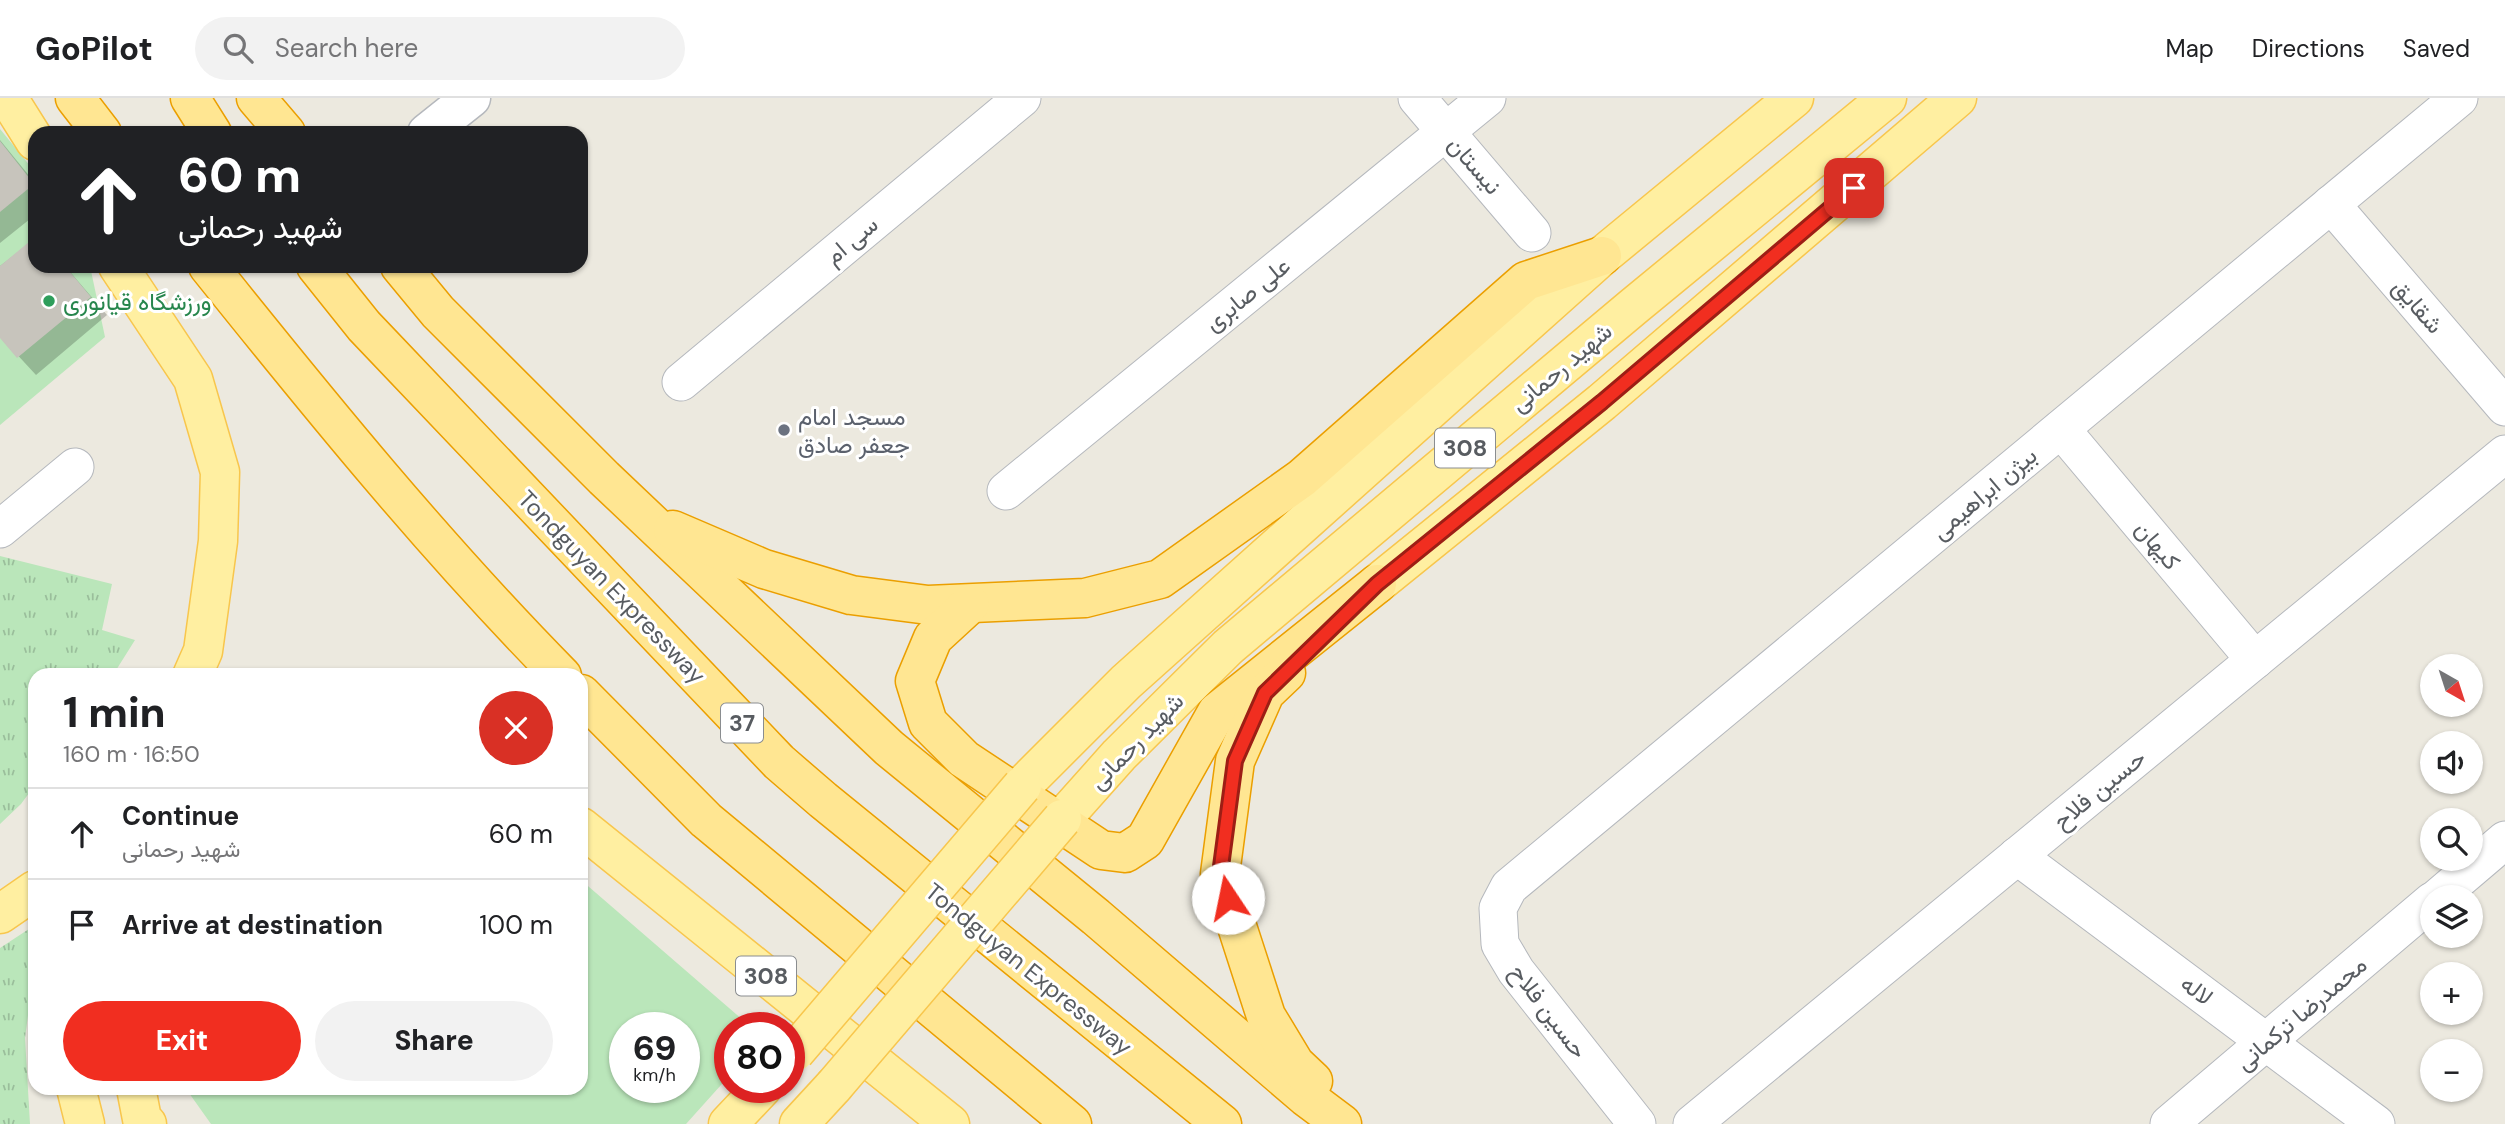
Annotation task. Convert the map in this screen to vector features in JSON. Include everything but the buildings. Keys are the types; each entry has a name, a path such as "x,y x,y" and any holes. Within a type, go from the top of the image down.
{"highway":[{"path":"75,98 97,126"},
{"path":"190,98 208,126"},
{"path":"256,98 280,126"},
{"path":"604,478 679,534 764,569 851,595 928,605 1084,598 1160,579 1302,478 1526,281 1602,256"},
{"path":"214,273 316,401 495,607 554,668"},
{"name":"Tondguyan Expressway","path":"322,273 364,327 779,762 844,818 1222,1124"},
{"path":"406,273 438,312 604,478 889,748 1096,917 1306,1097 1342,1124"},
{"path":"971,604 933,638 915,681 928,723 964,759 1101,850 1125,853 1145,839 1217,712 1377,584"},
{"path":"1357,1124 1296,1064 1266,1016 1220,874 1235,761 1265,693 1377,584"},
{"path":"588,701 705,820 1072,1124"}],"main road":[{"path":"8,98 28,130"},
{"name":"شهید رحمانی","path":"805,1040 1022,786 1126,682 1602,256 1794,98"},
{"name":"شهید رحمانی","path":"799,1124 1119,755 1228,647 1643,298 1887,98"},
{"path":"1377,584 1602,402 1957,98"},
{"path":"123,273 193,379 220,472 218,541 203,651 196,668"},
{"name":"308","path":"588,833 950,1124"},
{"path":"0,914 28,895"},
{"path":"63,1124 65,1095"},
{"path":"78,1095 85,1124"},
{"path":"137,1095 142,1119 147,1124"},
{"path":"728,1124 748,1103"}],"street":[{"path":"436,126 471,98"},
{"name":"سی ام","path":"681,383 1022,98"},
{"name":"نیستان","path":"1417,98 1532,233"},
{"name":"علی صابری","path":"1006,491 1488,98"},
{"name":"بیژن ابراهیمی","path":"1508,887 2459,98"},
{"name":"شقایق","path":"2331,204 2505,407"},
{"name":"کیهان","path":"2061,429 2255,660"},
{"name":"حسین فلاح","path":"1692,1124 2505,454"},
{"path":"0,529 75,467"},
{"path":"2452,885 2505,840"},
{"name":"لاله","path":"2017,856 2376,1124"},
{"name":"حسین فلاح","path":"1508,887 1498,908 1500,944 1516,971 1637,1124"},
{"name":"محمدرضا ترکمانی","path":"2169,1124 2420,911"}],"green space":[{"name":"ورزشگاه قیانوری","path":"0,129 28,163 28,273 91,273 105,337 0,425"},
{"path":"0,556 112,584 102,630 135,640 117,668 28,668 28,794 0,824"},
{"path":"588,886 734,1012 714,1012 714,1093 686,1124 211,1124 190,1095 588,1095"},
{"path":"28,930 28,1015 25,1038 30,1124 0,1124 0,948"}],"place":[{"name":"ورزشگاه قیانوری","path":"49,301"},
{"name":"مسجد امام جعفر صادق","path":"784,430"}],"route":[{"path":"1228,898 1220,874 1235,761 1265,693 1377,584 1602,402 1854,188"}]}
